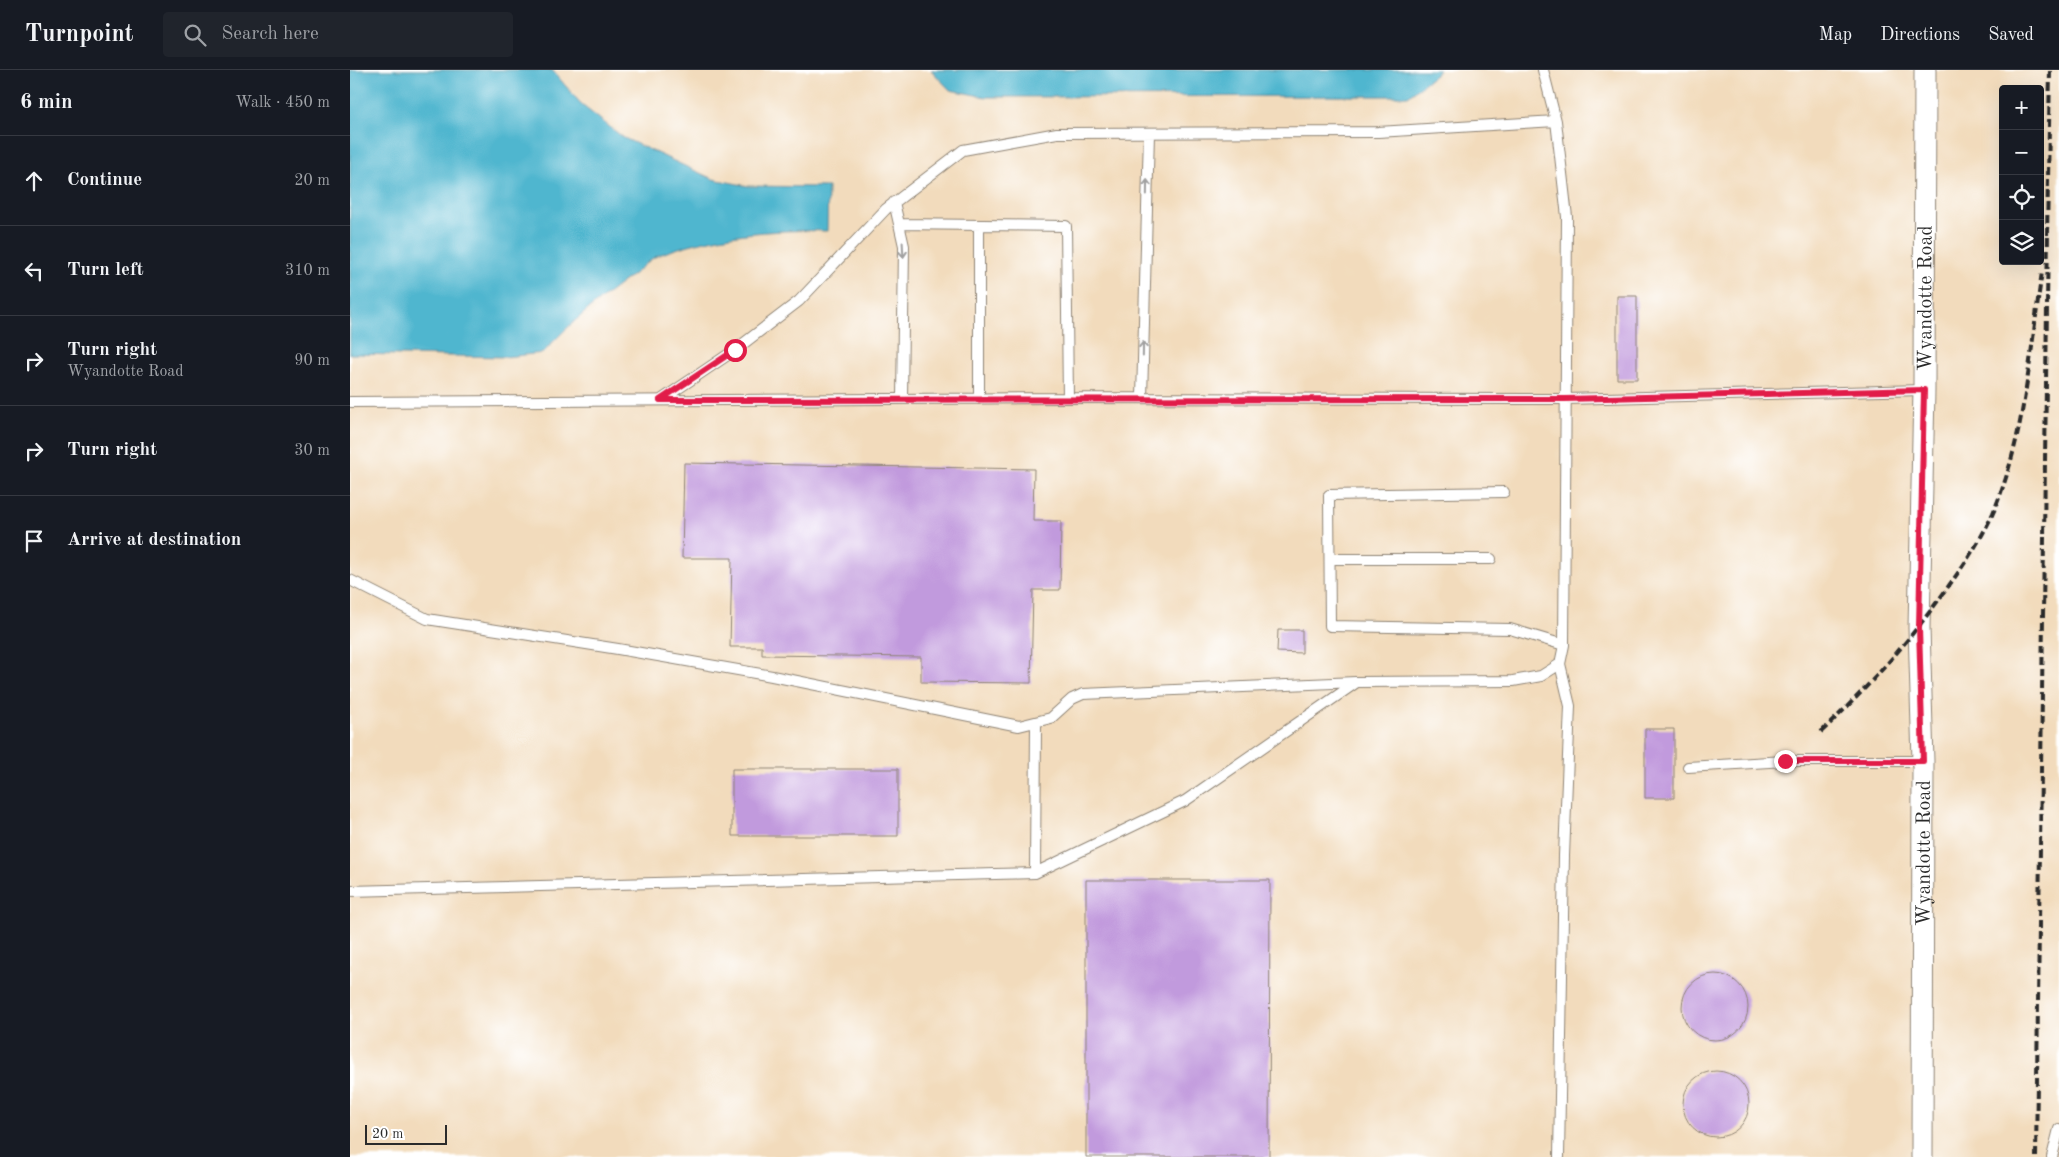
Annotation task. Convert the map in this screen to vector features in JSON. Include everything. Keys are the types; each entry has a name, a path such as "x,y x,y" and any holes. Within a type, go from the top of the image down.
{"street":[{"name":"Wyandotte Road","path":"1922,1157 1923,761 1919,628 1924,390 1925,70"}],"lane":[{"path":"1543,70 1556,121 1567,217 1564,645 1560,664 1570,706 1564,856 1559,1157"},
{"path":"660,400 735,350 799,301 894,202 963,150 1057,133 1378,132 1556,121"},
{"path":"1142,398 1149,133"},
{"path":"894,202 904,246 902,399"},
{"path":"899,224 1066,226 1068,398"},
{"path":"978,225 978,399"},
{"path":"350,402 1068,398 1565,399 1924,390"},
{"path":"1504,492 1329,495 1330,626 1510,629 1564,645"},
{"path":"1330,559 1491,559"},
{"path":"350,580 427,619 753,673 1019,726 1051,718 1072,699 1083,694 1357,682 1513,681 1542,676 1560,664"},
{"path":"350,891 1035,874 1185,801 1357,682"},
{"path":"1035,874 1036,723"},
{"path":"1688,767 1785,761 1923,761"},
{"path":"2052,1157 2059,1129"}],"water":[{"path":"350,70 552,70 583,106 624,138 713,179 748,186 828,187 827,231 742,234 700,242 659,255 587,310 543,353 505,357 350,354"},
{"path":"931,70 1439,70 1408,96 986,97 950,90"}],"building":[{"path":"1617,296 1637,296 1637,379 1617,379"},
{"path":"684,463 1034,469 1033,521 1061,521 1060,590 1033,590 1031,683 921,682 921,657 762,655 762,647 730,647 732,558 682,558"},
{"path":"1278,630 1302,630 1302,653 1277,652"},
{"path":"1645,729 1674,729 1674,798 1645,798"},
{"path":"732,769 898,769 898,836 732,836"},
{"path":"1086,880 1270,880 1269,1157 1086,1157"},
{"path":"1721,974 1739,983 1746,994 1748,1007 1746,1020 1739,1031 1728,1038 1709,1040 1691,1031 1684,1020 1682,1001 1691,983 1702,976"},
{"path":"1709,1071 1723,1071 1735,1076 1744,1085 1749,1097 1747,1117 1740,1128 1723,1137 1709,1137 1697,1132 1688,1123 1683,1111 1683,1097 1688,1085 1697,1076"}],"railway":[{"path":"2047,235 2050,70"},
{"path":"2036,1157 2048,229"},
{"path":"1821,732 1873,680 1921,624 1962,567 1989,522 2004,484 2019,425 2030,364 2042,272"}],"route":[{"path":"735,350 660,400 1068,398 1565,399 1924,390 1919,628 1923,761 1785,761"}]}
